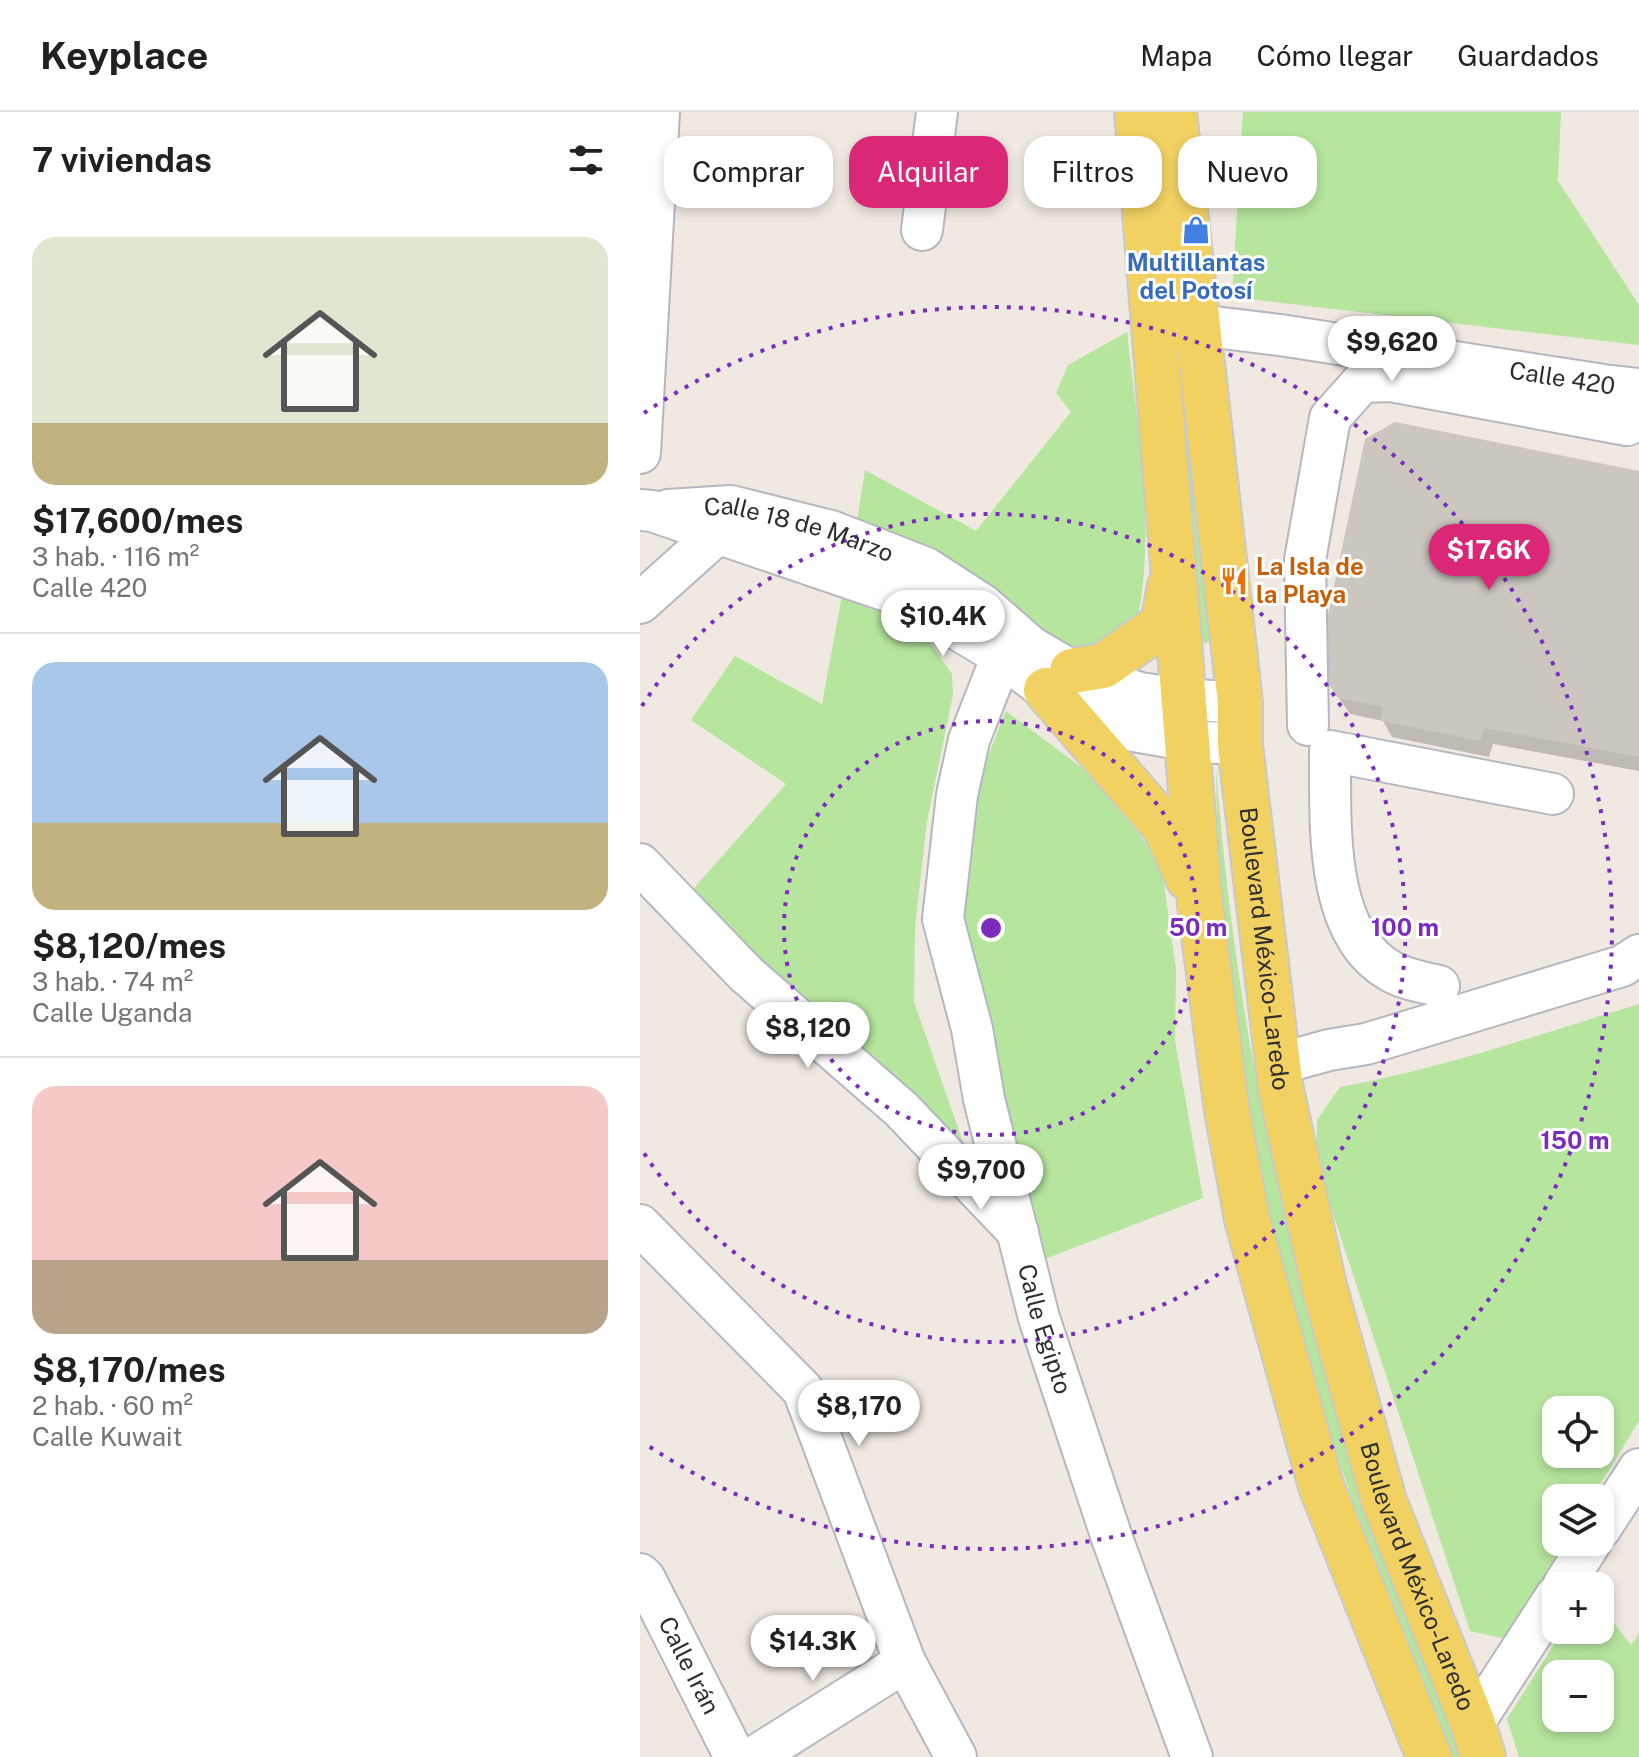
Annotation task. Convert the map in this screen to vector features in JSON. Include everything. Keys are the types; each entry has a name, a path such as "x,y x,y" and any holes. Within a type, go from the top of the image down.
{"main road":[{"name":"Boulevard México-Laredo","path":"1149,113 1155,315 1172,575 1200,905 1227,1111 1247,1219 1321,1486 1429,1757"},
{"name":"Boulevard México-Laredo","path":"1149,113 1198,325 1281,1090 1324,1286 1384,1501 1478,1741"},
{"path":"1172,575 1163,624 1103,666 1059,681 1165,827 1200,905"}],"street":[{"path":"640,453 659,112"},
{"path":"922,230 937,112"},
{"name":"Calle 420","path":"1155,315 1198,325 1639,389"},
{"path":"1308,725 1305,560 1330,418 1362,382 1391,381 1627,425 1639,410"},
{"name":"Calle 18 de Marzo","path":"646,511 831,531 926,568 983,605 1031,647 1059,681"},
{"path":"640,603 724,520"},
{"name":"Calle 18 de Marzo","path":"724,520 902,596 1002,656 1059,681 1140,693 1184,720 1240,724"},
{"name":"Calle Egipto","path":"1002,656 969,740 960,781 943,919 972,1029 984,1099 1039,1318 1113,1541 1192,1757"},
{"path":"1439,986 1409,979 1389,970 1369,953 1347,920 1335,875 1330,751 1553,794"},
{"path":"640,864 746,974 902,1110 1020,1234"},
{"path":"1278,1064 1405,1033 1622,966 1639,955"},
{"path":"640,1225 803,1390 905,1662 956,1757"},
{"path":"1614,1507 1639,1469"},
{"name":"Calle Irán","path":"640,1574 735,1757"},
{"path":"1478,1741 1542,1622"},
{"path":"754,1757 905,1662"}],"green space":[{"path":"1243,112 1561,112 1558,181 1639,305 1639,345 1232,297 1237,208 1317,208 1317,136 1242,136"},
{"path":"1127,332 1145,510 1143,582 1138,617 1073,660 856,528 865,470 976,531 1071,412 1056,393 1068,365"},
{"path":"1188,406 1211,640 1205,644 1199,640 1181,407"},
{"path":"842,595 875,606 928,640 952,674 953,695 927,821 915,927 914,1002 963,1142 967,1177 680,904 786,784 691,720 735,656 822,704"},
{"path":"1006,711 1093,776 1161,862 1176,969 1175,1041 1203,1198 1037,1262 951,995 972,796"},
{"path":"1216,767 1230,907 1250,1046 1294,1252 1347,1430 1459,1757 1441,1757 1313,1386 1264,1210 1219,944"},
{"path":"1639,1004 1639,1421 1614,1462 1614,1396 1542,1396 1542,1468 1610,1468 1601,1484 1542,1484 1542,1556 1556,1556 1547,1572 1542,1572 1542,1580 1506,1639 1470,1631 1316,1162 1317,1120 1340,1087 1453,1061"},
{"path":"1614,1623 1631,1645 1639,1633 1639,1757 1519,1757 1507,1719 1542,1663 1542,1732 1614,1732 1614,1660 1544,1660 1554,1644 1614,1644"}],"building":[{"path":"1395,422 1639,471 1639,757 1485,728 1480,741 1381,721 1383,707 1338,698 1317,667 1365,439"}],"place":[{"name":"Multillantas del Potosí","path":"1196,230"},
{"name":"La Isla de la Playa","path":"1234,581"}]}
